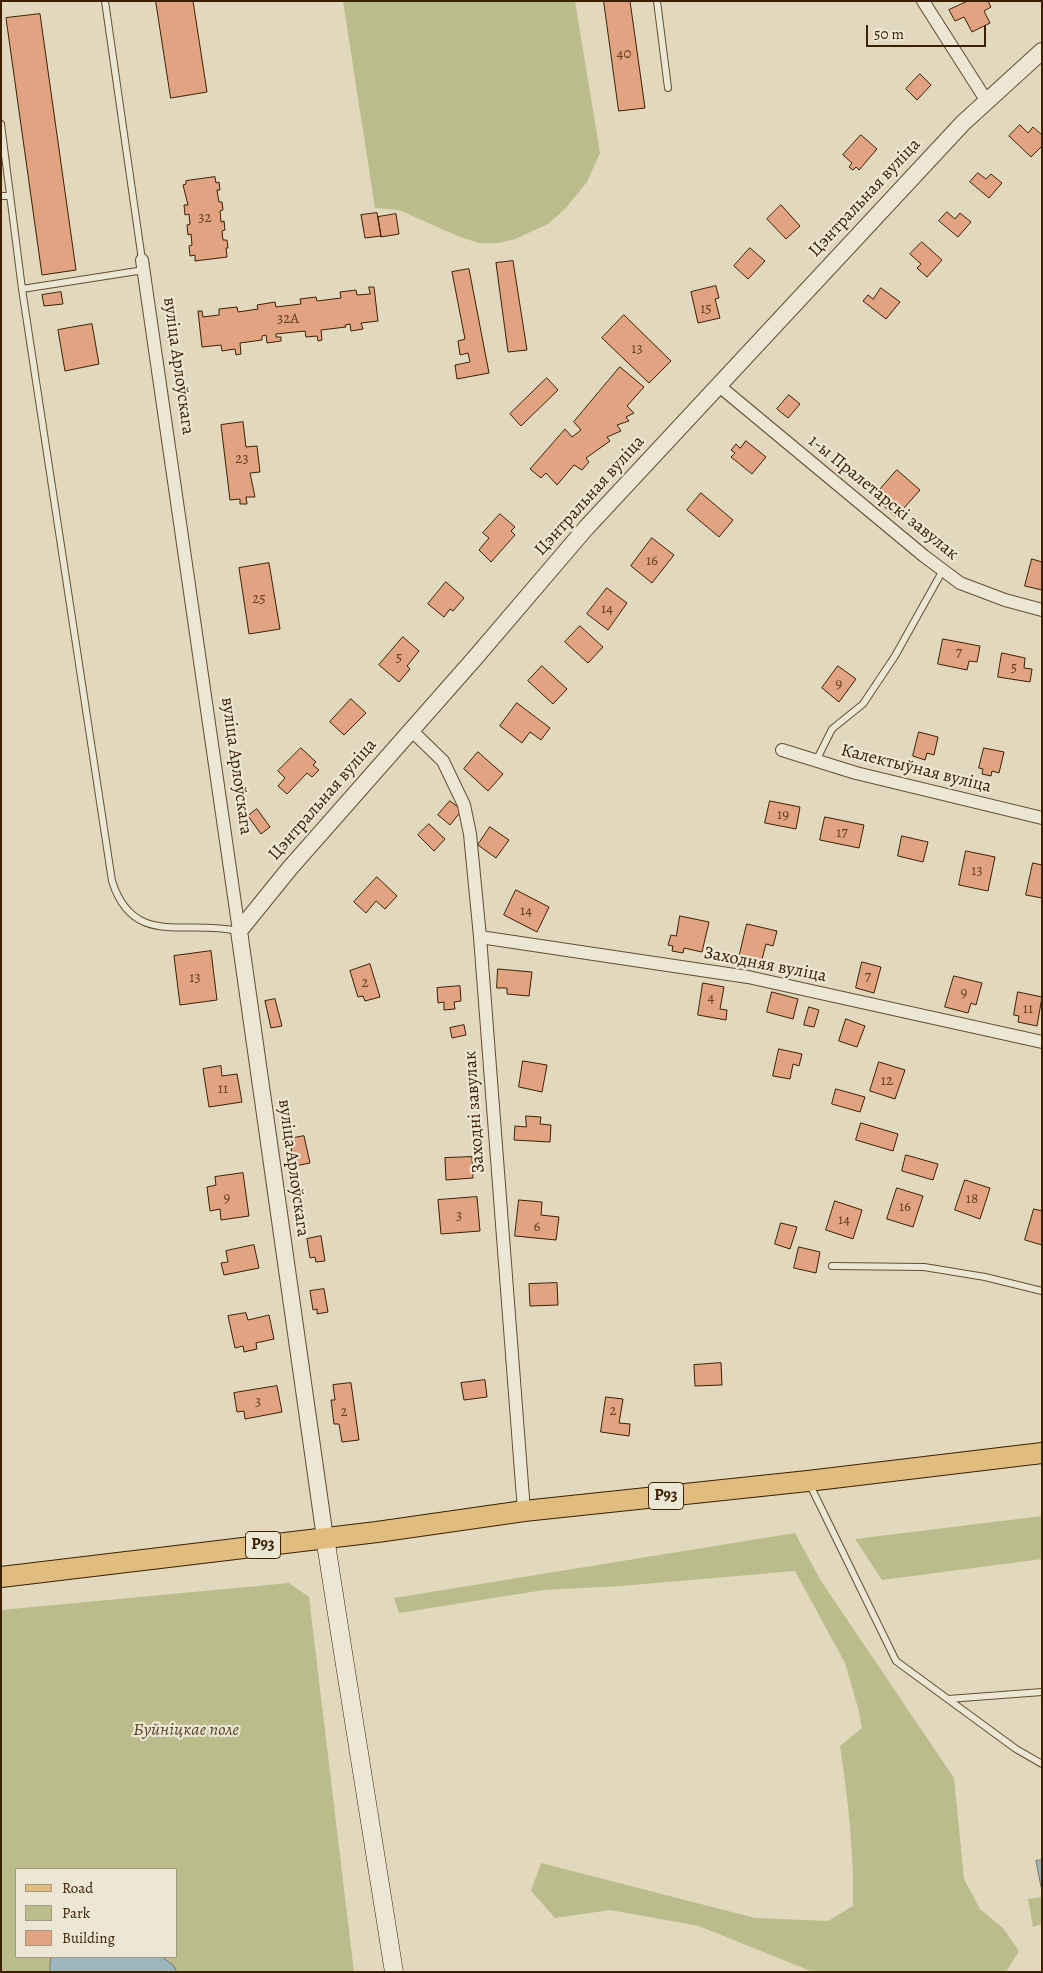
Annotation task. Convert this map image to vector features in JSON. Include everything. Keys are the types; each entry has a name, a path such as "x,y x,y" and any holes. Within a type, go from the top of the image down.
{"main road":[{"name":"Р93","path":"1,1577 377,1532 524,1511 808,1481 1042,1453"},
{"path":"325,1538 394,1972"}],"street":[{"path":"923,1 986,100"},
{"name":"Цэнтральная вуліца","path":"239,932 290,868 475,658 586,528 944,142 986,100 1042,50"},
{"name":"вуліца Арлоўскага","path":"143,265 325,1538"},
{"name":"1-ы Пралетарскі завулак","path":"718,385 924,556 960,583 1004,600 1042,610"},
{"name":"Заходні завулак","path":"411,730 443,761 464,806 470,834 480,937 524,1511"},
{"name":"Калектыўная вуліца","path":"782,750 856,773 1042,818"},
{"name":"Заходняя вуліца","path":"480,937 748,977 1042,1042"}],"lane":[{"name":"вуліца Арлоўскага","path":"106,1 143,265"},
{"path":"657,1 668,88"},
{"path":"1,124 22,289 112,882 123,906 130,914 150,926 222,928 239,932"},
{"path":"1,196 10,196"},
{"path":"22,289 143,265"},
{"path":"816,761 832,730 863,704 895,656 943,570"},
{"path":"832,1266 924,1267 985,1277 1042,1292"},
{"path":"808,1481 896,1661 1016,1750 1042,1764"},
{"path":"948,1699 1042,1692"}],"green space":[{"path":"343,1 575,1 600,153 587,182 565,209 548,224 515,239 499,243 479,243 460,237 399,210 375,208"},
{"path":"1042,1516 1042,1559 882,1580 855,1539"},
{"path":"795,1533 821,1581 954,1778 964,1879 980,1909 1003,1928 1019,1951 1006,1972 813,1972 699,1926 610,1910 555,1918 531,1891 541,1863 755,1918 828,1921 853,1906 850,1826 840,1746 862,1728 845,1663 795,1571 621,1586 544,1590 399,1613 394,1598"},
{"name":"Буйніцкае поле","path":"289,1583 309,1597 354,1972 1,1972 1,1610"},
{"path":"1042,1897 1042,1924 1033,1927 1028,1899"}],"water":[{"path":"1042,1860 1042,1887 1041,1887 1036,1861"},
{"path":"51,1958 163,1958 173,1965 177,1972 50,1972"}],"building":[{"path":"156,1 193,1 207,92 171,98"},
{"path":"604,1 630,1 645,108 619,111"},
{"path":"968,1 988,1 991,7 984,11 990,23 972,32 964,17 955,21 949,10"},
{"path":"40,14 76,270 42,275 6,18"},
{"path":"920,74 931,85 917,100 906,89"},
{"path":"1020,125 1028,133 1033,127 1042,135 1042,146 1031,157 1009,136"},
{"path":"861,135 877,149 859,170 856,167 853,170 849,167 852,163 843,155"},
{"path":"978,173 986,179 991,174 1002,183 989,198 970,182"},
{"path":"215,177 216,183 219,182 220,190 217,190 219,202 222,202 223,210 220,211 221,222 224,221 225,230 222,231 223,240 227,240 227,257 195,261 195,255 190,256 191,234 188,235 189,214 185,215 184,205 188,205 183,185 186,184 186,181"},
{"path":"781,205 800,226 786,239 767,219"},
{"path":"947,212 955,219 960,213 971,222 958,237 939,221"},
{"path":"377,213 381,236 365,238 361,215"},
{"path":"396,214 399,234 381,237 378,217"},
{"path":"922,242 942,260 927,277 917,268 921,264 910,254"},
{"path":"750,248 765,261 748,279 734,266"},
{"path":"513,261 527,350 508,352 496,263"},
{"path":"469,269 489,373 457,379 455,365 470,362 468,353 460,355 458,341 465,339 452,272"},
{"path":"716,286 719,298 715,299 720,318 698,323 691,292"},
{"path":"369,287 374,287 378,321 361,323 363,329 351,331 350,324 345,325 346,327 321,330 322,340 318,341 317,336 306,337 305,331 276,334 276,337 281,337 281,341 267,343 266,335 262,336 262,340 240,343 241,354 236,355 235,349 222,351 221,345 202,347 198,311 202,311 203,317 219,315 219,309 237,307 238,312 258,309 257,305 275,302 276,307 301,304 300,299 316,297 317,301 341,298 340,292 356,290 357,295 370,294"},
{"path":"881,288 900,302 886,319 863,301 868,295 873,299"},
{"path":"61,292 63,304 44,306 42,295"},
{"path":"624,315 671,361 649,383 602,338"},
{"path":"92,324 99,364 65,371 58,330"},
{"path":"620,367 644,387 627,406 634,413 626,417 629,421 617,425 621,431 607,437 610,441 586,458 589,462 582,470 574,465 557,485 546,473 541,478 530,469 565,429 572,437 581,430 574,422"},
{"path":"547,378 558,390 521,426 510,414"},
{"path":"789,395 800,404 788,418 777,409"},
{"path":"243,422 246,447 257,446 260,472 250,473 255,497 246,497 247,504 240,504 240,499 230,500 221,425"},
{"path":"746,441 766,457 752,474 731,457 735,453 731,450 736,444 740,448"},
{"path":"897,470 920,490 896,517 879,502 883,498 877,493"},
{"path":"701,493 733,520 719,537 687,510"},
{"path":"500,514 515,527 511,531 515,535 491,562 479,550 489,538 483,533"},
{"path":"652,538 674,555 652,583 631,566"},
{"path":"1032,559 1042,562 1042,590 1025,586"},
{"path":"269,563 280,629 249,634 239,568"},
{"path":"446,582 464,598 453,611 450,609 444,617 428,604"},
{"path":"607,588 627,603 608,630 587,614"},
{"path":"580,626 603,647 588,663 565,642"},
{"path":"403,637 419,651 407,666 410,669 399,682 379,665"},
{"path":"943,639 980,646 977,662 969,661 967,670 938,664"},
{"path":"1002,653 1025,658 1024,668 1032,669 1030,682 998,677"},
{"path":"542,666 567,689 553,704 528,681"},
{"path":"838,666 856,679 839,702 822,688"},
{"path":"351,699 366,713 344,735 330,722"},
{"path":"517,703 550,728 541,740 530,732 522,743 500,726"},
{"path":"919,732 938,737 934,755 927,753 925,760 913,756"},
{"path":"301,748 316,762 313,765 319,770 312,777 307,773 287,794 278,786 285,778 278,771"},
{"path":"984,748 1004,752 999,773 992,771 991,776 982,774 983,769 979,768"},
{"path":"478,752 503,774 488,791 464,769"},
{"path":"450,801 462,810 450,825 438,815"},
{"path":"770,801 800,807 796,829 765,823"},
{"path":"257,809 270,827 261,834 248,816"},
{"path":"825,817 864,825 859,848 820,840"},
{"path":"429,824 445,839 434,851 418,835"},
{"path":"490,827 509,840 496,858 478,845"},
{"path":"902,836 928,842 923,862 898,856"},
{"path":"966,851 995,857 988,891 959,885"},
{"path":"1033,863 1042,865 1042,898 1026,895"},
{"path":"377,877 397,896 385,909 376,901 366,913 354,902"},
{"path":"516,890 549,907 537,932 504,915"},
{"path":"680,916 709,922 702,952 684,948 683,953 672,951 673,946 668,945 671,935 676,936"},
{"path":"747,924 777,931 773,946 766,944 760,967 738,962"},
{"path":"211,951 217,1000 180,1005 174,956"},
{"path":"862,962 881,967 874,993 856,988"},
{"path":"370,964 380,997 365,1001 363,996 358,997 350,971"},
{"path":"498,969 532,972 529,996 507,994 507,988 497,988"},
{"path":"954,976 982,983 976,1005 971,1003 968,1013 945,1007"},
{"path":"703,983 724,987 720,1009 727,1010 726,1020 698,1015"},
{"path":"460,986 461,1001 454,1002 455,1009 444,1010 444,1002 438,1003 437,988"},
{"path":"772,992 798,999 793,1019 767,1012"},
{"path":"1018,992 1042,997 1037,1026 1018,1022 1019,1016 1014,1015"},
{"path":"275,999 282,1026 271,1028 265,1001"},
{"path":"809,1007 819,1010 814,1027 804,1025"},
{"path":"846,1019 865,1026 857,1047 839,1041"},
{"path":"464,1025 466,1035 452,1038 450,1028"},
{"path":"779,1049 802,1054 799,1066 793,1064 790,1079 773,1076"},
{"path":"523,1061 547,1065 542,1092 519,1087"},
{"path":"879,1062 905,1070 895,1099 870,1091"},
{"path":"221,1066 222,1076 237,1074 242,1102 209,1107 203,1069"},
{"path":"836,1089 865,1097 860,1112 832,1104"},
{"path":"526,1116 541,1117 540,1124 551,1125 550,1142 514,1140 515,1126 526,1127"},
{"path":"861,1123 898,1134 893,1151 856,1140"},
{"path":"304,1136 310,1163 295,1166 289,1139"},
{"path":"906,1155 938,1164 933,1180 902,1171"},
{"path":"472,1157 473,1178 446,1180 445,1158"},
{"path":"243,1173 249,1216 221,1220 220,1209 210,1211 207,1187 216,1185 215,1177"},
{"path":"965,1180 990,1188 980,1219 955,1210"},
{"path":"897,1188 923,1196 913,1227 887,1219"},
{"path":"477,1197 480,1231 441,1234 438,1200"},
{"path":"519,1200 542,1202 541,1215 559,1217 556,1240 515,1236"},
{"path":"835,1201 862,1210 853,1239 826,1230"},
{"path":"1034,1209 1042,1211 1042,1245 1025,1240"},
{"path":"781,1223 797,1227 790,1249 775,1244"},
{"path":"321,1236 325,1261 316,1262 315,1257 310,1258 307,1239"},
{"path":"254,1245 259,1268 224,1275 221,1263 228,1262 226,1251"},
{"path":"799,1247 820,1252 816,1273 794,1268"},
{"path":"557,1283 558,1305 530,1306 529,1284"},
{"path":"324,1289 328,1312 317,1314 317,1309 313,1310 310,1291"},
{"path":"246,1313 248,1320 269,1315 274,1339 256,1343 257,1349 244,1352 243,1346 235,1348 228,1316"},
{"path":"721,1363 722,1385 695,1386 694,1365"},
{"path":"485,1380 487,1397 464,1400 461,1383"},
{"path":"351,1383 359,1440 342,1442 339,1424 334,1424 331,1400 335,1400 333,1385"},
{"path":"277,1386 282,1412 245,1419 244,1411 237,1412 234,1393"},
{"path":"606,1397 623,1399 619,1423 630,1424 629,1436 601,1432"}]}
